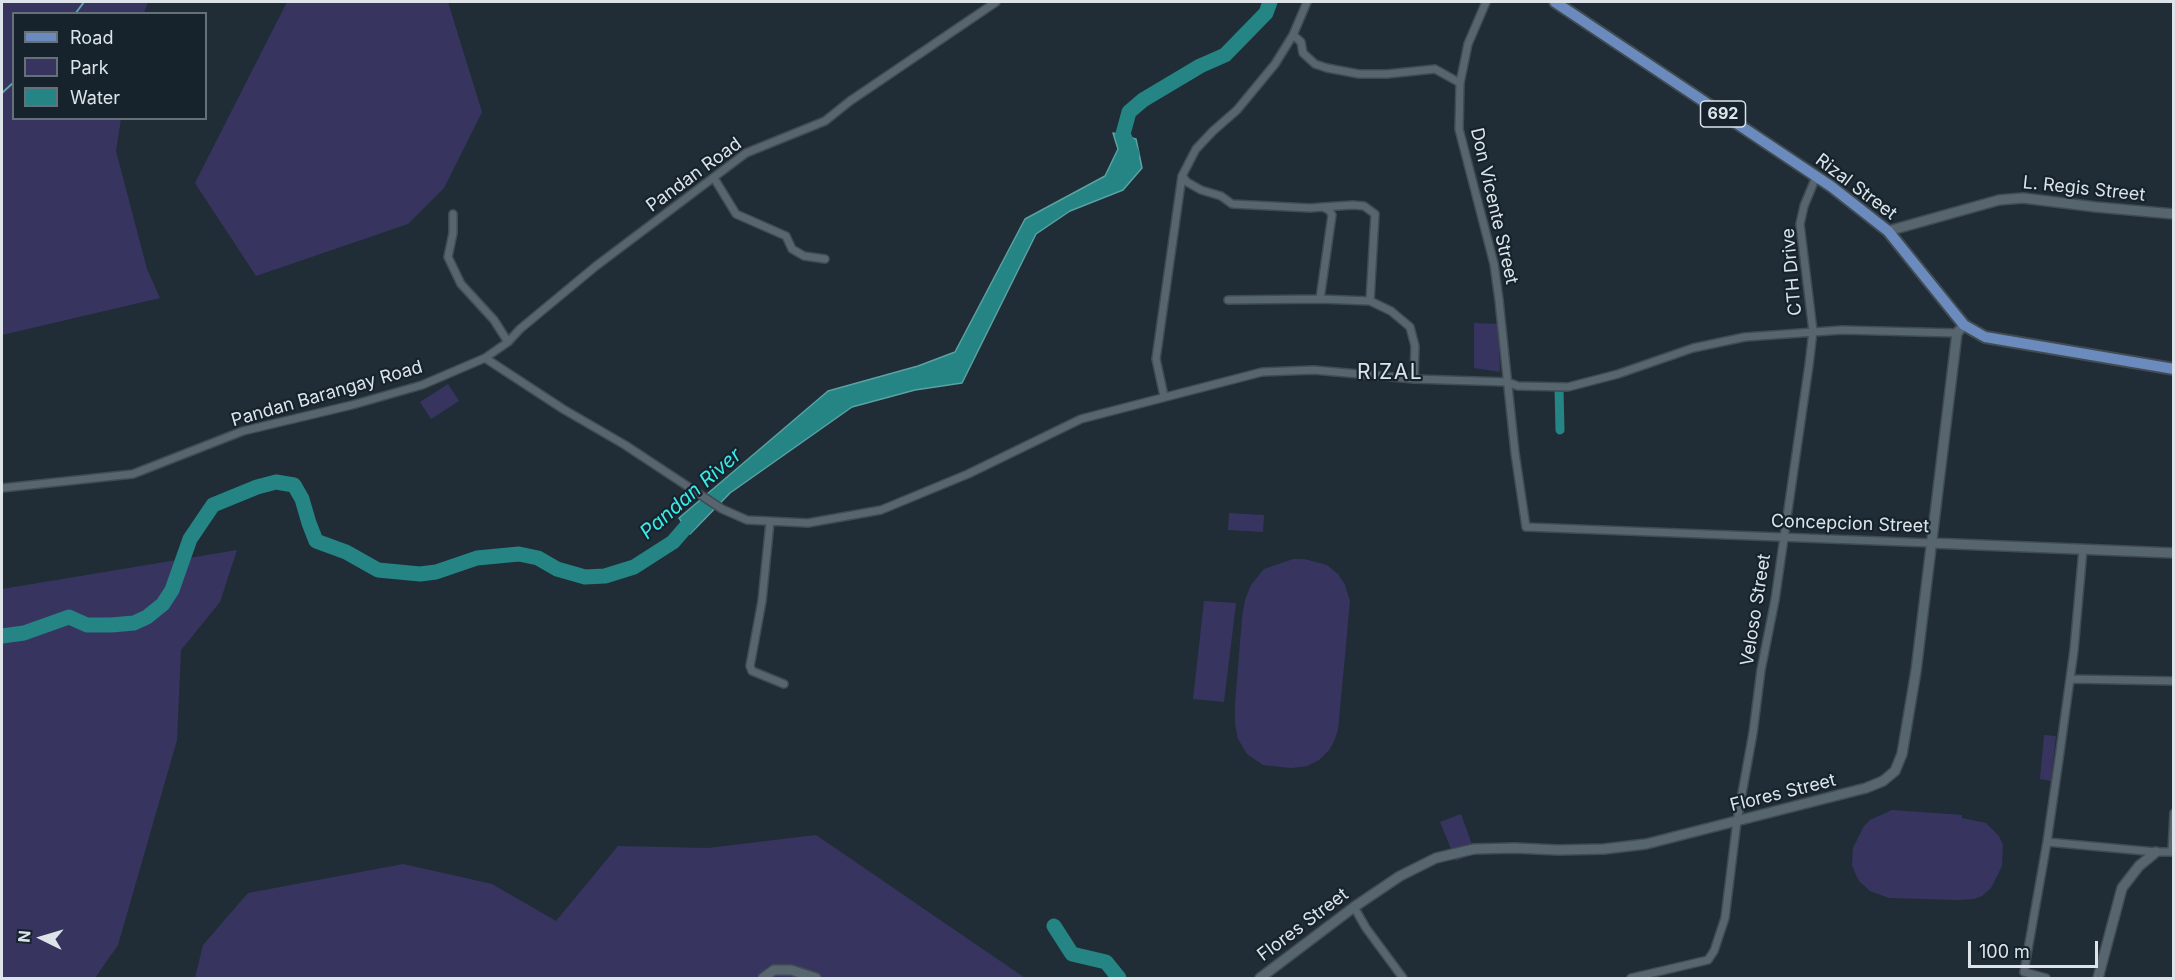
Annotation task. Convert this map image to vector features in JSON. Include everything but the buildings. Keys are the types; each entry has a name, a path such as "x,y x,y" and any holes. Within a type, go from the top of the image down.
{"main road":[{"name":"Rizal Street","path":"1555,2 1816,177 1888,231 1960,329 1984,337 2174,369"}],"street":[{"name":"Pandan Road","path":"485,358 508,342 520,329 596,266 746,153 825,121 850,101 996,2"},
{"path":"1164,396 1156,359 1182,176 1196,149 1256,89 1293,35 1307,2"},
{"name":"Don Vicente Street","path":"1486,2 1468,44 1460,83 1459,129 1494,264 1515,453 1526,527"},
{"path":"1293,35 1301,42 1303,53 1315,64 1327,68 1359,74 1387,74 1436,69 1460,83"},
{"path":"1182,176 1187,182 1221,196 1232,204 1310,208 1364,206 1375,214 1370,301"},
{"name":"CTH Drive","path":"1813,331 1800,224 1804,206 1816,177"},
{"path":"714,178 736,214 786,236 792,249 804,256 825,259"},
{"name":"L. Regis Street","path":"1888,231 1999,200 2023,198 2174,214"},
{"path":"1320,299 1332,215 1323,207"},
{"path":"453,214 453,233 448,257 461,284 495,320 508,342"},
{"path":"1228,300 1370,301 1391,311 1410,327 1415,346 1414,380"},
{"path":"485,358 722,509 747,520 808,524 881,510 968,474 1081,419 1262,372 1314,370 1414,380 1507,382 1518,386 1568,387 1618,374 1693,348 1745,337 1813,331 1960,329"},
{"name":"Flores Street","path":"1260,978 1354,907 1400,876 1436,858 1474,849 1604,849 1646,844 1866,788 1883,781 1895,771 1902,754 1909,713 1960,329"},
{"name":"Veloso Street","path":"1631,978 1708,960 1714,951 1725,918 1737,821 1753,733 1761,670 1775,600 1813,331"},
{"name":"Pandan Barangay Road","path":"2,488 133,474 243,431 352,405 422,385 485,358"},
{"path":"770,522 762,601 750,666 752,671 784,684"},
{"name":"Concepcion Street","path":"1526,527 2174,553"},
{"path":"2046,978 2024,972 2048,842 2070,679 2083,549"},
{"path":"2070,679 2174,681"},
{"path":"2048,842 2173,852 2174,813"},
{"path":"2098,978 2122,888 2139,866 2156,852"},
{"path":"1354,907 1366,928 1403,978"},
{"path":"763,978 774,970 791,970 816,978"}],"green space":[{"path":"2,2 148,2 144,12 12,12 12,120 121,120 116,151 147,269 160,298 2,335"},
{"path":"287,2 448,2 482,112 444,188 408,224 256,276 195,183"},
{"path":"1474,323 1498,324 1500,372 1474,368"},
{"path":"448,384 459,401 431,419 420,402"},
{"path":"1229,513 1264,515 1263,532 1228,530"},
{"path":"237,550 220,602 181,650 177,740 118,945 95,978 2,978 2,589"},
{"path":"1293,559 1304,559 1327,565 1338,574 1345,585 1350,601 1338,730 1330,749 1319,760 1307,766 1291,768 1263,765 1247,754 1238,739 1235,704 1242,618 1245,600 1251,585 1264,569"},
{"path":"1204,601 1236,603 1224,702 1193,699"},
{"path":"2044,735 2056,736 2051,781 2040,779"},
{"path":"1892,810 1962,815 1962,818 1986,823 1999,836 2003,845 2002,866 1991,888 1982,896 1974,899 1958,900 1889,898 1870,891 1859,881 1855,873 1852,865 1853,848 1864,826 1870,820"},
{"path":"1461,814 1475,853 1456,861 1440,822"},
{"path":"816,835 1025,978 195,978 203,945 248,893 403,864 492,884 556,921 618,846 708,848"}],"water":[{"path":"1113,133 1136,139 1142,168 1123,190 1070,211 1036,234 962,383 915,390 852,407 730,493 690,534 679,518 828,391 918,366 955,352 1025,219 1105,176 1118,149"}],"waterway":[{"path":"76,12 84,2"},
{"name":"Pandan River","path":"1132,154 1123,134 1129,112 1143,100 1200,66 1225,55 1266,13 1270,2"},
{"path":"2,93 12,84"},
{"path":"1559,388 1560,430"},
{"name":"Pandan River","path":"2,636 24,633 69,617 87,625 134,623 147,617 163,604 172,590 190,539 213,505 257,487 276,482 294,485 302,499 316,541 346,552 378,570 420,574 436,572 477,558 519,554 538,558 557,569 585,577 605,576 634,567 673,542 699,512"},
{"path":"1054,926 1072,954 1106,962 1119,978"}],"district":[{"name":"RIZAL","path":"1390,373"}]}
